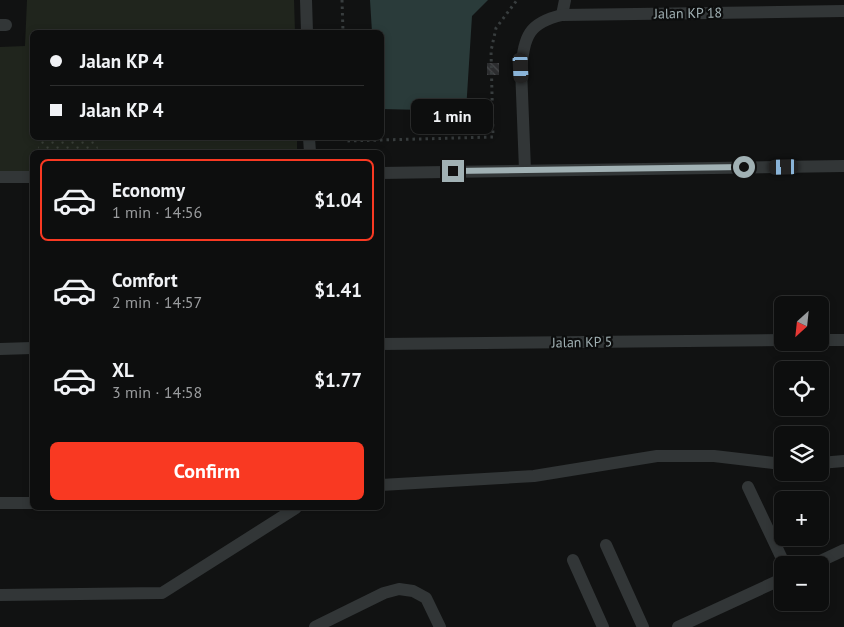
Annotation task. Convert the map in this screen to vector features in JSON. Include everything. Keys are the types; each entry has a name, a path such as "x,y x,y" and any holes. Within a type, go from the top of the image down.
{"street":[{"path":"306,0 307,30"},
{"path":"562,15 565,0"},
{"name":"Jalan KP 18","path":"525,170 521,68 526,40 534,27 545,19 562,15 844,11"},
{"path":"384,173 844,166"},
{"path":"0,177 30,177"},
{"name":"Jalan KP 5","path":"384,344 774,340"},
{"path":"829,340 844,340"},
{"path":"0,349 30,348"},
{"path":"384,485 534,476 657,456 714,456 774,463"},
{"path":"829,462 844,461"},
{"path":"748,487 781,556"},
{"path":"0,503 30,503"},
{"path":"0,595 162,593 293,510"},
{"path":"606,545 643,627"},
{"path":"829,557 844,550"},
{"path":"572,560 604,627"},
{"path":"678,627 774,583"},
{"path":"315,627 384,593 399,589 413,591 426,598 440,627"}],"path":[{"path":"342,0 343,30"},
{"path":"384,140 493,137 491,52 496,28 517,0"},
{"path":"344,140 381,140"}],"shaded area":[{"path":"27,0 294,0 295,30 30,30 30,140 297,140 297,150 30,150 30,171 0,172 0,47 25,46"},
{"path":"370,0 488,0 472,16 466,111 384,109 384,30 372,30"},
{"path":"38,140 97,140 98,150 38,150"}],"building":[{"path":"487,63 499,63 499,75 487,75"}],"route":[{"path":"453,171 744,167"}]}
